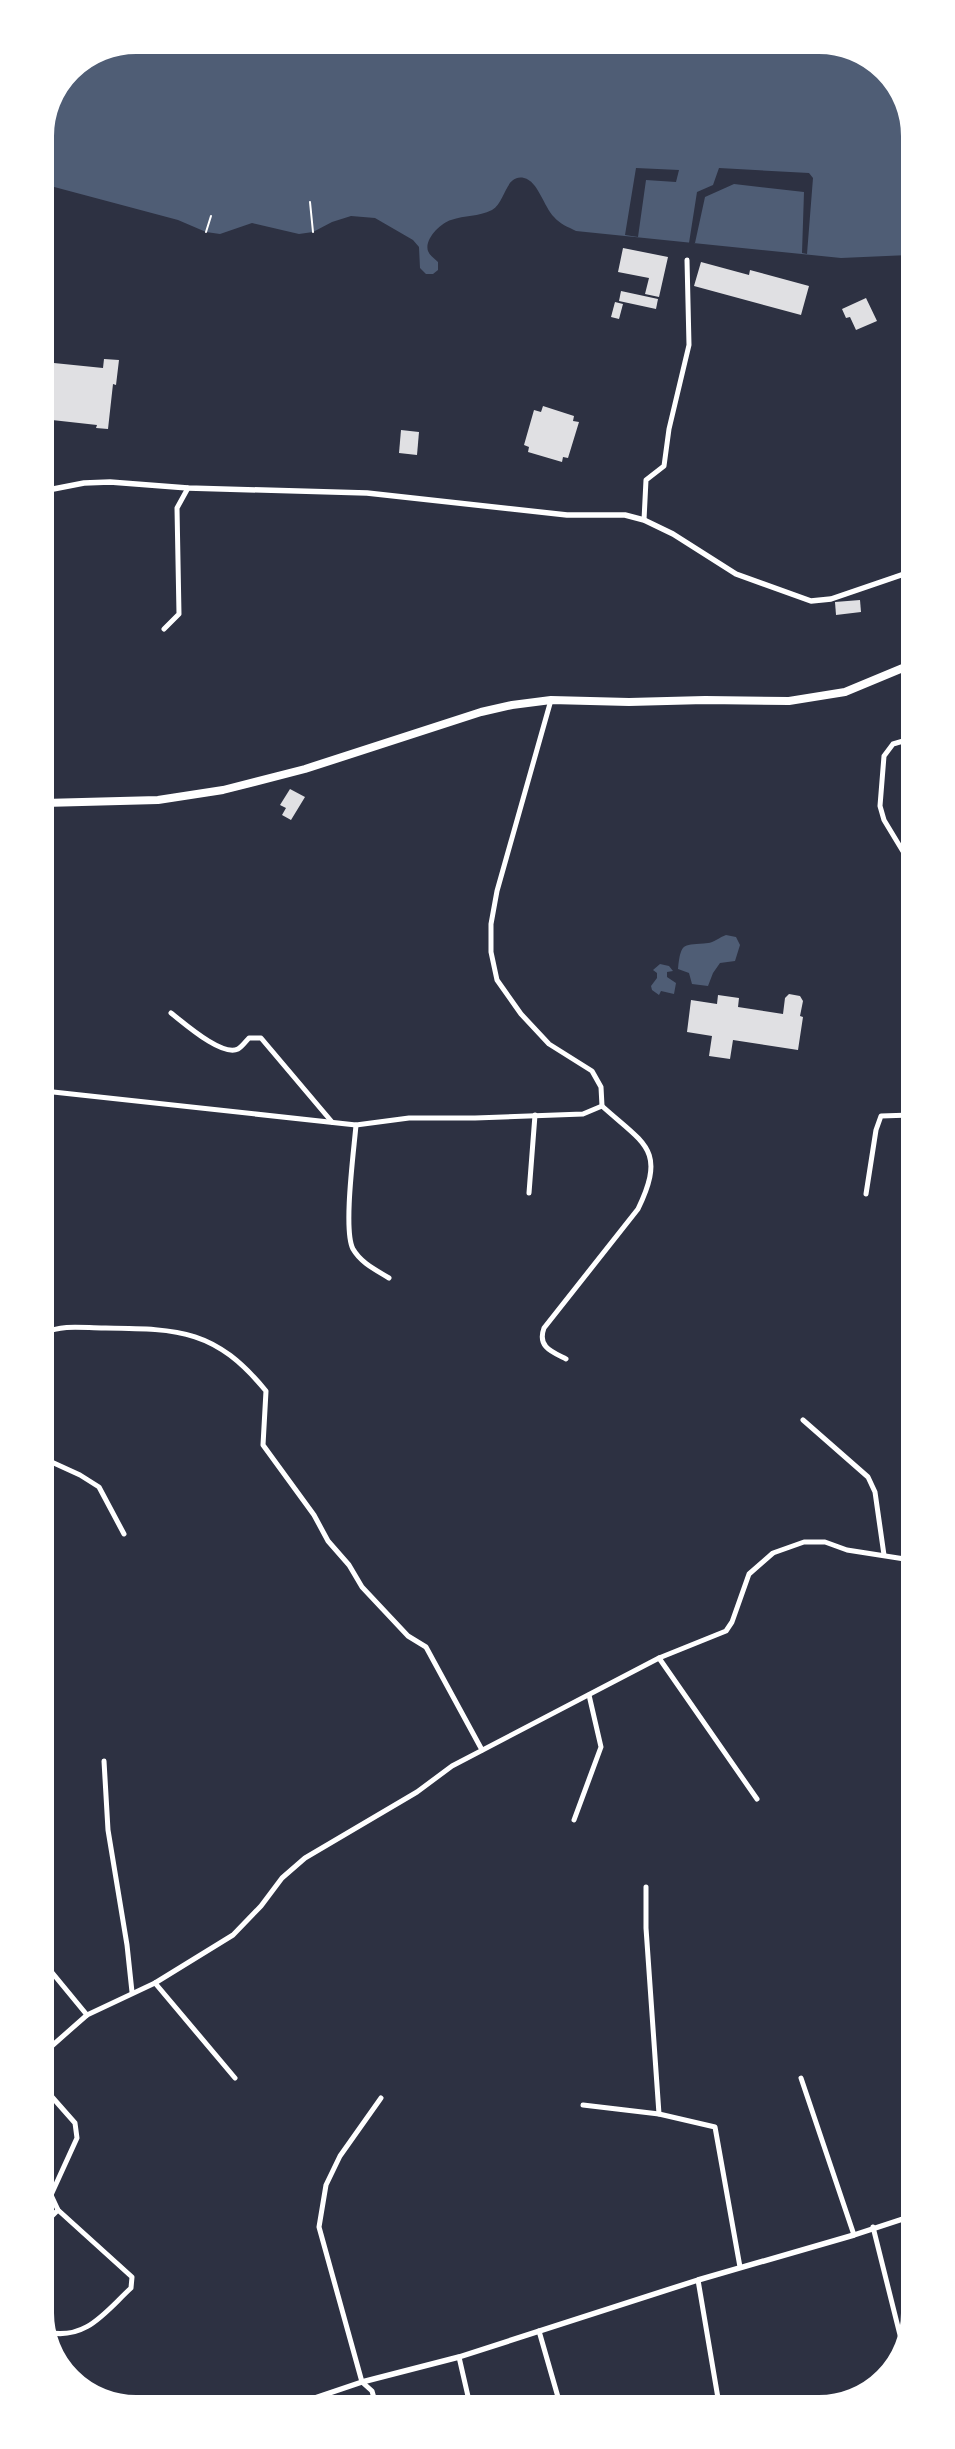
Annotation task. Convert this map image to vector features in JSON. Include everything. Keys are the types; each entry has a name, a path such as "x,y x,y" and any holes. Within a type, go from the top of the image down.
{"main road":[{"path":"51,803 158,800 215,792 305,769 481,712 512,705 551,700 629,702 704,700 789,701 845,692 904,668"}],"street":[{"path":"644,520 646,480 664,466 669,429 689,345 687,260"},
{"path":"51,489 84,483 110,482 188,488 368,493 567,515 601,514 644,520 687,541 736,574 811,601 831,599 902,574 904,578"},
{"path":"164,629 179,614 177,508 188,488"},
{"path":"551,700 497,891 491,924 491,952 497,980 521,1014 549,1044 592,1071 601,1087 602,1106 644,1144 652,1159 648,1188 638,1208 544,1328 542,1334 543,1345 547,1350 566,1359"},
{"path":"904,741 893,744 884,756 880,806 884,820 904,852"},
{"path":"171,1013 216,1046 228,1050 238,1049 249,1038 261,1038 333,1123"},
{"path":"51,1092 356,1125 409,1118 475,1118 583,1114 602,1106"},
{"path":"530,1193 535,1115"},
{"path":"866,1194 876,1130 881,1116 904,1115"},
{"path":"356,1125 349,1224 352,1248 362,1261 389,1278"},
{"path":"51,1330 58,1327 137,1328 174,1332 205,1339 246,1366 266,1391 263,1445 314,1515 328,1541 349,1564 362,1587 408,1636 426,1648 482,1750"},
{"path":"803,1420 868,1477 875,1492 884,1555"},
{"path":"51,1462 80,1475 99,1487 124,1534"},
{"path":"51,2047 87,2015 132,1992 155,1983 233,1934 260,1906 282,1878 305,1858 416,1792 452,1766 659,1658 726,1631 732,1622 750,1574 773,1553 804,1542 824,1542 847,1550 904,1559"},
{"path":"659,1658 757,1799"},
{"path":"574,1820 601,1748 590,1695"},
{"path":"104,1761 108,1830 127,1945 132,1992"},
{"path":"646,1887 646,1928 659,2114"},
{"path":"51,1971 87,2015"},
{"path":"155,1983 235,2078"},
{"path":"801,2078 854,2235"},
{"path":"51,2096 75,2123 77,2138 51,2195 58,2210 132,2277 131,2288 86,2329 70,2334 54,2333"},
{"path":"374,2398 372,2391 362,2382 319,2226 326,2185 340,2156 381,2098"},
{"path":"583,2105 659,2114 715,2127 740,2268"},
{"path":"51,2217 58,2210"},
{"path":"315,2398 362,2382 459,2357 698,2280 854,2235 873,2227 904,2218"},
{"path":"873,2227 900,2336"},
{"path":"698,2280 718,2398"},
{"path":"539,2331 558,2398"},
{"path":"459,2357 468,2398"}],"path":[{"path":"310,202 313,232"},
{"path":"206,232 211,216"}],"water":[{"path":"136,51 824,51 851,58 875,72 892,94 901,114 903,125 904,255 841,258 576,231 561,223 550,213 537,189 529,180 524,178 513,180 509,184 497,206 492,210 482,214 451,220 434,232 427,246 431,256 438,262 438,270 433,274 426,274 420,268 419,247 413,240 375,218 351,216 332,222 313,232 299,234 252,223 220,234 206,232 178,220 51,186 51,131 58,104 76,76 104,58"},
{"path":"726,935 736,937 740,945 735,961 720,963 713,973 708,986 692,984 689,973 678,969 682,949 689,945 710,943"},
{"path":"660,964 669,966 673,971 667,972 667,977 676,983 674,994 661,991 659,995 652,990 651,986 657,978 657,973 653,970"}],"pier":[{"path":"636,168 679,170 676,182 646,180 638,237 625,235"},
{"path":"719,168 809,173 813,178 807,254 802,253 804,192 734,184 705,197 695,243 689,243 697,192 713,185"}],"building":[{"path":"623,248 668,257 659,297 645,294 649,278 618,272"},
{"path":"701,262 749,275 750,270 809,286 801,315 694,286"},
{"path":"621,291 658,299 656,309 619,301"},
{"path":"866,298 877,321 856,330 850,317 846,318 842,309"},
{"path":"615,302 623,304 619,319 611,317"},
{"path":"104,359 119,360 116,385 113,384 108,429 96,428 97,425 51,420 51,363 103,368"},
{"path":"543,406 574,416 573,421 579,422 568,458 563,457 562,462 528,452 529,447 524,445 534,410 541,412"},
{"path":"401,430 419,432 417,455 399,453"},
{"path":"860,600 861,612 836,615 835,602"},
{"path":"290,789 305,797 291,820 282,815 286,808 280,805"},
{"path":"789,994 800,996 803,1001 800,1016 803,1017 798,1050 733,1040 730,1059 709,1056 712,1036 687,1032 691,1000 717,1004 718,995 739,998 738,1007 783,1014 785,998"}]}
